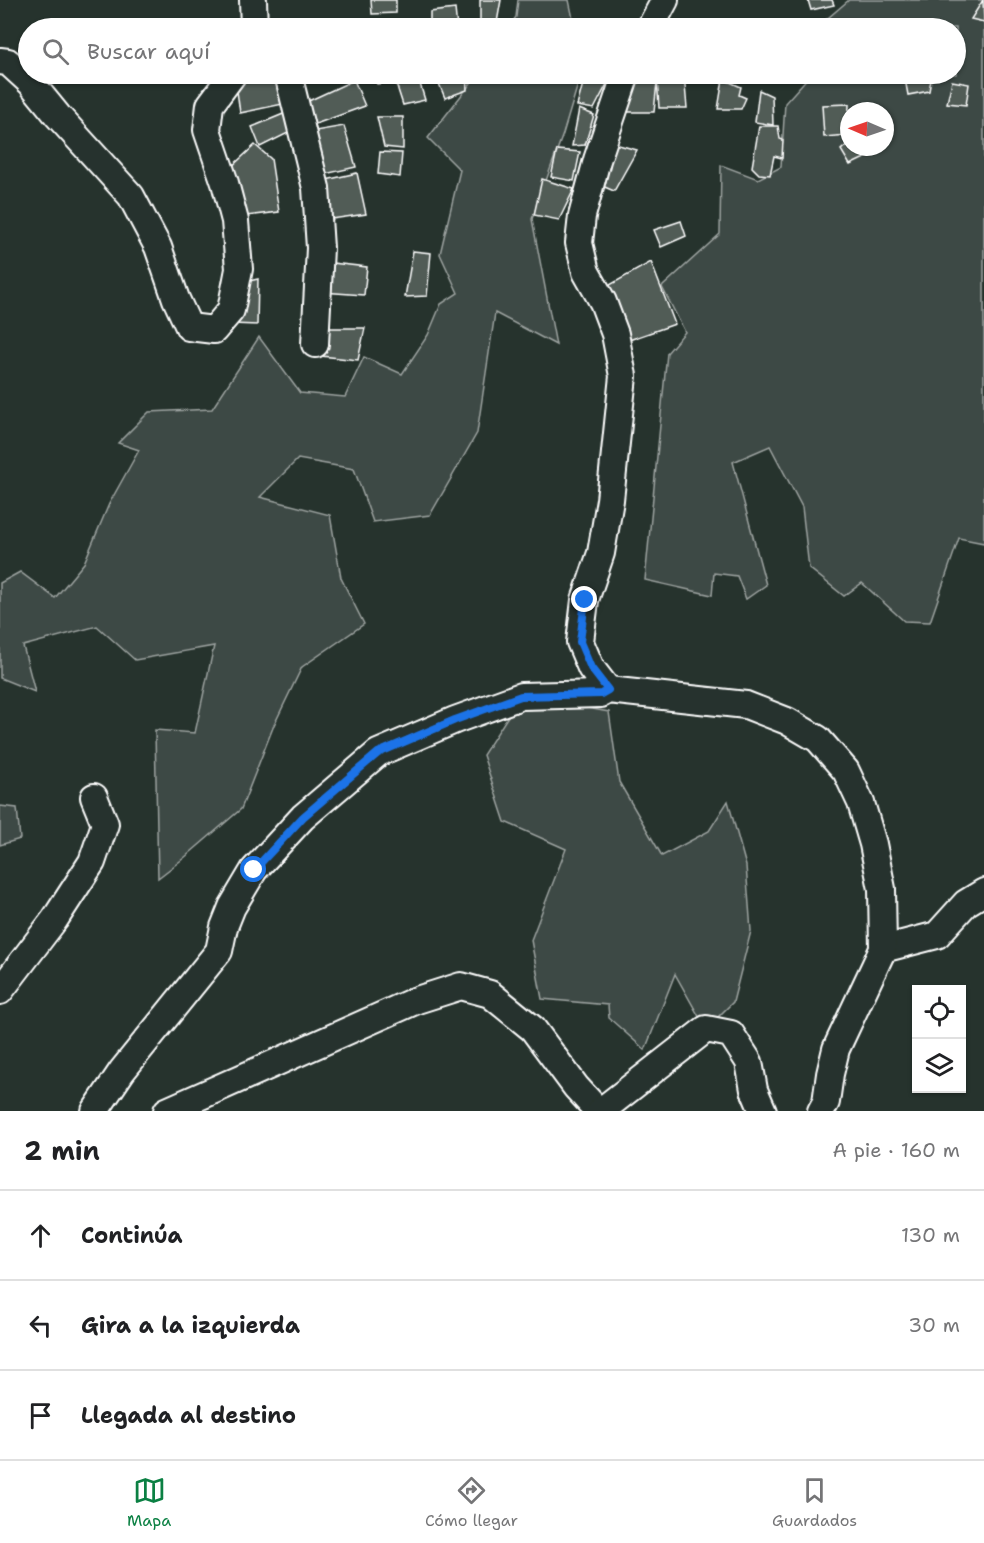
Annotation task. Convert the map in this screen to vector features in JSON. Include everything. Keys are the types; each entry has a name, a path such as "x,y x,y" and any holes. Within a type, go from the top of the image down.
{"street":[{"path":"655,18 665,0"},
{"path":"0,62 8,62 18,71"},
{"path":"33,84 58,116 131,196 158,247 176,299 189,327 214,330 231,310 239,269 235,221 207,130 210,105 226,84"},
{"path":"290,84 316,188 320,248 315,344"},
{"path":"608,690 591,668 580,642 585,600 601,553 610,500 622,376 615,334 603,303 586,272 579,243 582,216 597,160 624,84"},
{"path":"95,1111 122,1071 219,951 224,927 232,907 254,870 303,817 378,753 455,720 521,696 601,694 608,690 746,705 787,721 818,739 846,771 861,803 873,844 882,889 883,949 836,1049 826,1102 821,1111"},
{"path":"0,991 55,919 92,862 105,824 94,797"},
{"path":"883,949 937,935 966,903 984,892"},
{"path":"167,1111 417,1000 461,986 490,994 533,1029 576,1087 599,1111 706,1029 731,1034 749,1062 754,1090 763,1111"}],"shaded area":[{"path":"518,0 569,0 573,18 515,18"},
{"path":"849,0 984,0 984,543 959,538 930,622 904,621 862,583 844,596 809,568 802,507 770,446 733,462 766,585 746,599 737,576 714,573 712,595 645,580 667,353 685,332 662,287 720,234 721,165 758,179 781,167 785,103 802,84 966,84 966,18 828,18"},
{"path":"470,84 578,84 563,134 532,219 556,345 495,313 477,433 430,515 373,522 354,469 298,459 260,497 330,515 341,578 364,624 302,667 274,725 241,809 158,878 155,730 195,733 214,646 135,660 97,626 23,646 35,692 0,678 0,583 20,572 55,598 84,563 109,504 139,450 118,443 149,412 212,409 259,337 300,393 345,397 364,357 402,374 428,335 441,304 458,293 440,254 460,170 428,138"},
{"path":"521,696 609,712 619,782 662,856 709,831 728,801 746,866 751,931 733,1002 706,1029 675,974 645,1050 609,1018 608,1005 542,999 531,940 566,849 505,822 483,755"},
{"path":"0,806 17,808 20,839 0,845"}],"building":[{"path":"371,0 396,0 396,13 372,14"},
{"path":"480,0 501,0 498,18 480,18"},
{"path":"808,0 832,0 834,5 811,10"},
{"path":"983,0 984,22 971,19"},
{"path":"455,9 456,18 430,18 430,12"},
{"path":"236,84 279,84 283,104 240,113"},
{"path":"345,84 356,84 365,106 310,126 302,104"},
{"path":"396,84 420,84 425,100 403,105"},
{"path":"439,84 467,84 467,90 445,98"},
{"path":"583,84 607,84 594,109 577,106"},
{"path":"633,84 657,84 654,112 622,112"},
{"path":"657,84 685,84 687,108 659,108"},
{"path":"722,84 734,84 741,87 739,95 746,98 741,109 718,109"},
{"path":"906,84 930,84 929,91 908,95"},
{"path":"951,84 969,84 966,105 947,103"},
{"path":"759,90 772,96 773,125 755,122"},
{"path":"840,104 840,136 824,137 822,105"},
{"path":"579,109 594,115 585,145 572,146"},
{"path":"293,110 292,131 260,147 252,127"},
{"path":"377,117 403,117 403,149 384,147"},
{"path":"344,126 356,167 325,174 309,132"},
{"path":"759,126 778,126 780,139 783,140 782,158 774,156 770,175 759,174 752,167"},
{"path":"615,144 637,150 614,191 600,185"},
{"path":"255,145 271,159 279,212 246,216 228,170"},
{"path":"557,150 580,152 574,181 551,177"},
{"path":"380,152 402,153 400,177 378,174"},
{"path":"845,156 869,156 850,165"},
{"path":"357,173 366,214 325,220 317,182"},
{"path":"542,179 574,189 559,220 534,215"},
{"path":"681,221 686,236 661,247 654,230"},
{"path":"413,251 431,253 427,296 405,297"},
{"path":"323,262 367,267 364,295 322,292"},
{"path":"651,262 675,324 629,340 608,286"},
{"path":"258,279 257,325 232,324 236,284"},
{"path":"322,328 365,328 358,360 321,356"}],"route":[{"path":"254,870 303,817 378,753 455,720 521,696 601,694 608,690 591,668 580,642 585,600"}]}
